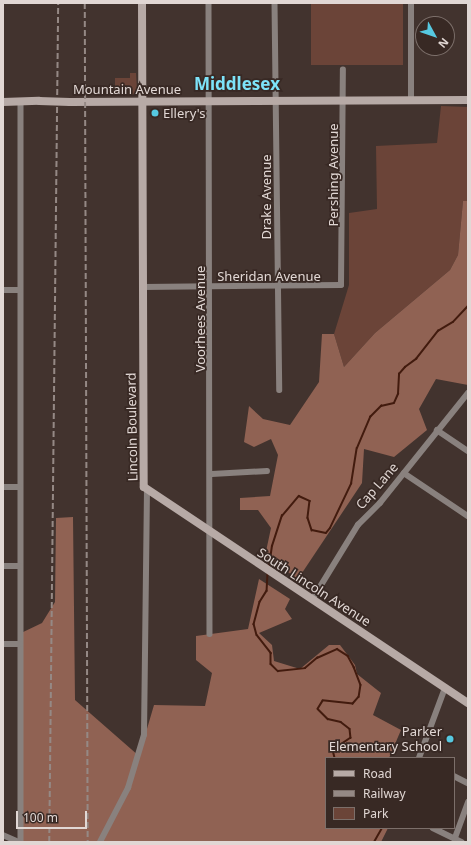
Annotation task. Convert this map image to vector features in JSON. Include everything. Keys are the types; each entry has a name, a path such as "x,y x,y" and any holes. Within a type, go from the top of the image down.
{"street":[{"name":"Lincoln Boulevard","path":"100,842 128,788 144,735 147,492 144,487 142,3"},
{"name":"Voorhees Avenue","path":"209,3 212,286 210,634"},
{"name":"Drake Avenue","path":"275,3 277,100 277,287 280,390"},
{"path":"411,3 411,100"},
{"name":"Pershing Avenue","path":"343,70 344,281"},
{"name":"Mountain Avenue","path":"3,102 143,100 468,100"},
{"path":"3,836 20,842 19,290 21,101"},
{"name":"Sheridan Avenue","path":"143,287 336,287 344,281"},
{"path":"3,290 19,290"},
{"name":"Cap Lane","path":"312,600 358,525 404,473 468,393"},
{"path":"438,430 468,451"},
{"path":"212,474 267,471"},
{"path":"404,473 468,516"},
{"path":"3,487 19,487"},
{"name":"South Lincoln Avenue","path":"147,492 468,703"},
{"path":"3,566 20,566"},
{"path":"3,644 20,644"},
{"path":"419,757 445,688"},
{"path":"455,776 468,783"},
{"path":"454,838 468,802"},
{"path":"436,829 462,842"}],"green space":[{"path":"311,3 403,3 403,65 311,65"},
{"path":"130,73 136,73 137,91 133,95 115,95 115,78 130,78"},
{"path":"441,106 468,107 468,201 463,201 458,255 450,270 375,333 344,367 334,334 349,285 349,213 377,209 376,146 437,143"}],"shaded area":[{"path":"463,201 468,201 468,385 436,379 419,409 427,430 394,457 364,449 362,483 298,579 265,556 271,528 258,510 240,510 240,498 270,496 278,455 271,439 254,447 244,442 249,406 263,419 290,425 319,382 322,334 334,334 344,367 375,333 450,270 458,255"},
{"path":"73,517 75,700 139,756 154,705 205,706 212,673 196,660 196,636 248,629 259,579 290,599 285,609 292,619 259,633 272,645 274,661 300,669 329,645 340,645 355,665 357,674 381,693 373,715 401,730 389,757 325,757 325,829 388,829 381,842 20,842 19,634 42,623 55,602 56,518"}],"waterway":[{"path":"269,567 272,546 282,516 299,496 310,501 308,518 312,530 326,533 330,528 351,484 357,448 370,417 381,406 394,403 398,394 399,374 405,367 416,359 438,331 453,322 468,306"},
{"path":"268,573 267,591 260,602 254,624 257,635 271,653 271,664 278,671 305,668 317,658 337,649 348,656 361,685 359,697 353,704 323,701 318,709 328,719 341,722 350,729 351,738 333,750 335,757"},
{"path":"374,842 381,829"}],"railway":[{"path":"49,842 58,3"},
{"path":"85,3 88,842"}],"place":[{"name":"Ellery's","path":"155,113"},
{"name":"Parker Elementary School","path":"450,739"}],"district":[{"name":"Middlesex","path":"237,84"}]}
